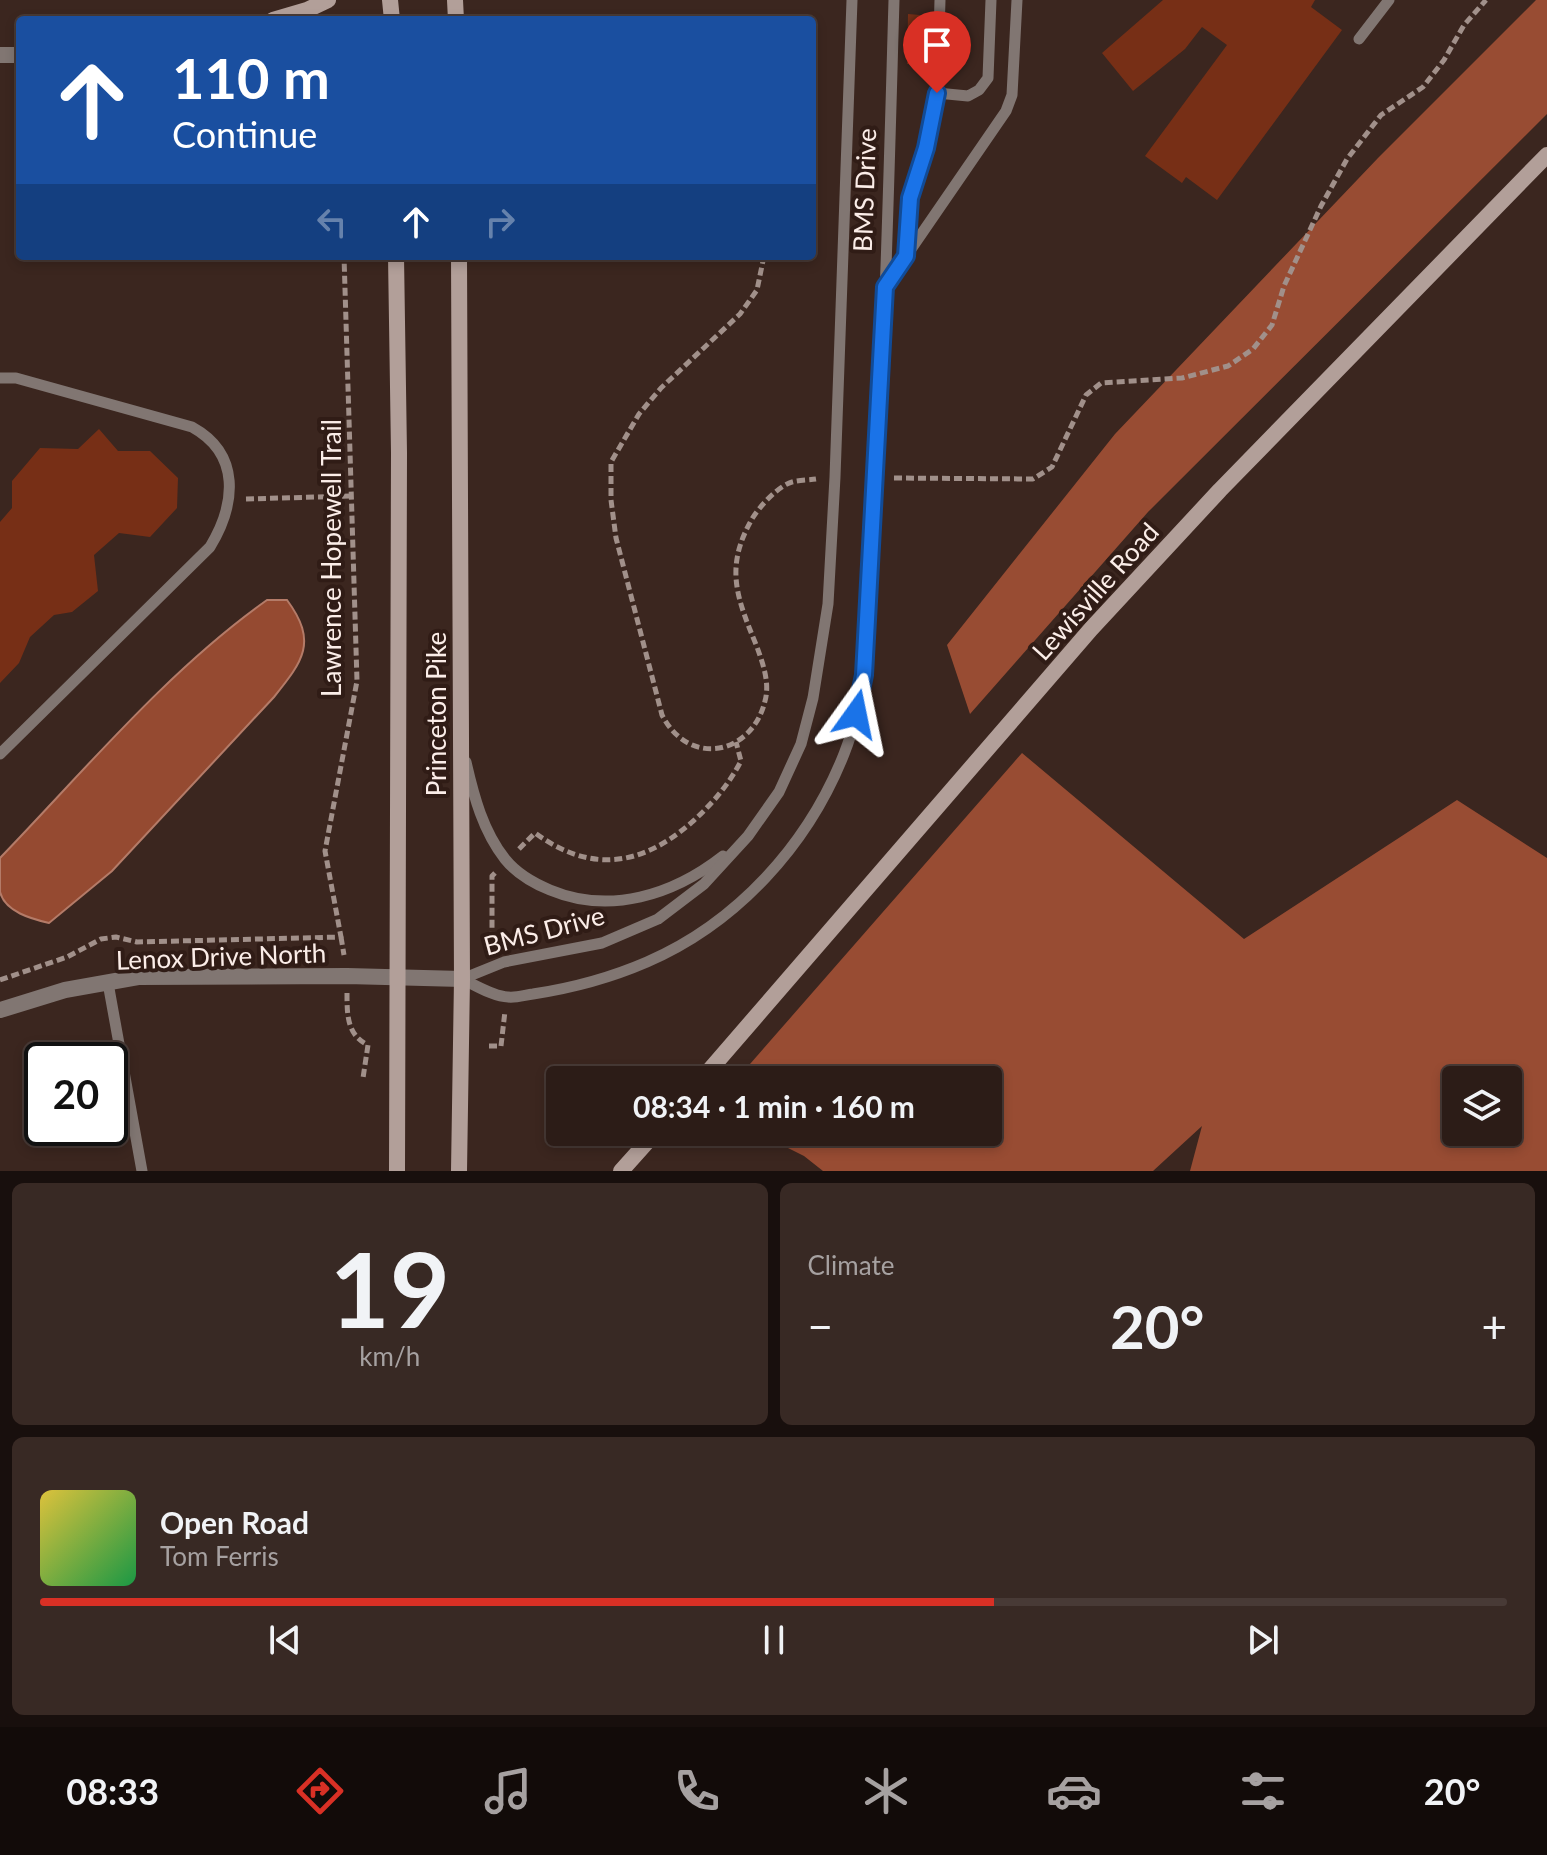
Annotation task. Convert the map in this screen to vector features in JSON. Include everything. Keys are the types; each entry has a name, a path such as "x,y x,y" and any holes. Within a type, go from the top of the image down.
{"main road":[{"path":"287,16 328,0"},
{"name":"Lewisville Road","path":"713,1066 1102,617 1220,490 1547,155"},
{"name":"Princeton Pike","path":"396,260 399,453 397,1171"},
{"name":"Princeton Pike","path":"459,260 462,979 459,1171"},
{"path":"621,1171 643,1146"}],"street":[{"name":"Lenox Drive North","path":"0,1010 65,990 138,977 398,977"},
{"name":"BMS Drive","path":"398,977 462,979"}],"lane":[{"name":"BMS Drive","path":"462,979 504,962 602,943 658,919 704,884 748,836 779,792 801,744 813,698 828,604 852,0"},
{"name":"BMS Drive","path":"462,979 506,998 569,989 628,971 695,938 751,894 789,851 844,754 864,675 885,287 894,0"},
{"path":"906,256 910,198 926,148 937,93 940,0"},
{"path":"937,93 968,96 979,90 988,78 991,0"},
{"path":"885,287 1006,111 1012,95 1017,0"},
{"path":"1359,39 1389,0"},
{"path":"0,378 16,378 192,427 211,437 223,456 228,473 228,500 222,526 210,547 0,754"},
{"name":"BMS Drive","path":"460,738 477,806 492,841 506,861 525,878 572,899 599,903 661,893 705,870 748,836"},
{"path":"108,983 142,1171"}],"path":[{"path":"876,478 1033,479 1052,467 1086,395 1101,383 1182,378 1228,366 1253,349 1272,325 1284,286 1321,206 1347,159 1381,115 1423,87 1444,60 1464,25 1486,0"},
{"name":"Lawrence Hopewell Trail","path":"344,260 357,681 325,851 347,976 348,1020 358,1040 368,1045 363,1078"},
{"path":"763,260 757,290 740,314 661,388 632,425 611,462 611,500 616,538 662,715 680,741 699,748 720,748 736,742 760,716 766,699 767,678 736,588 734,567 742,537 757,509 790,482 835,477"},
{"path":"228,500 353,496"},
{"path":"0,980 67,957 101,939 116,937 137,942 341,937"}],"shaded area":[{"path":"1536,0 1547,0 1547,114 1148,512 970,714 947,645 1115,434 1378,158"},
{"path":"267,600 287,600 297,615 304,640 299,662 274,697 112,871 49,923 20,914 7,905 0,892 0,858 161,690 230,628"},
{"path":"1022,753 1244,939 1457,800 1547,858 1547,1171 1190,1171 1202,1126 1153,1171 823,1171 784,1146 1002,1146 1002,1066 748,1066"}],"building":[{"path":"1163,0 1315,0 1311,7 1342,30 1217,200 1186,177 1182,183 1145,156 1227,45 1202,27 1185,49 1133,91 1102,53"},
{"path":"908,14 933,16 930,64 907,64"},
{"path":"99,429 118,451 150,451 178,478 177,508 150,537 119,533 94,555 98,591 72,612 54,615 30,637 19,663 0,683 0,522 12,508 12,481 40,448 78,449"}],"route":[{"path":"856,714 864,675 885,287 906,256 910,198 926,148 937,93"}]}
